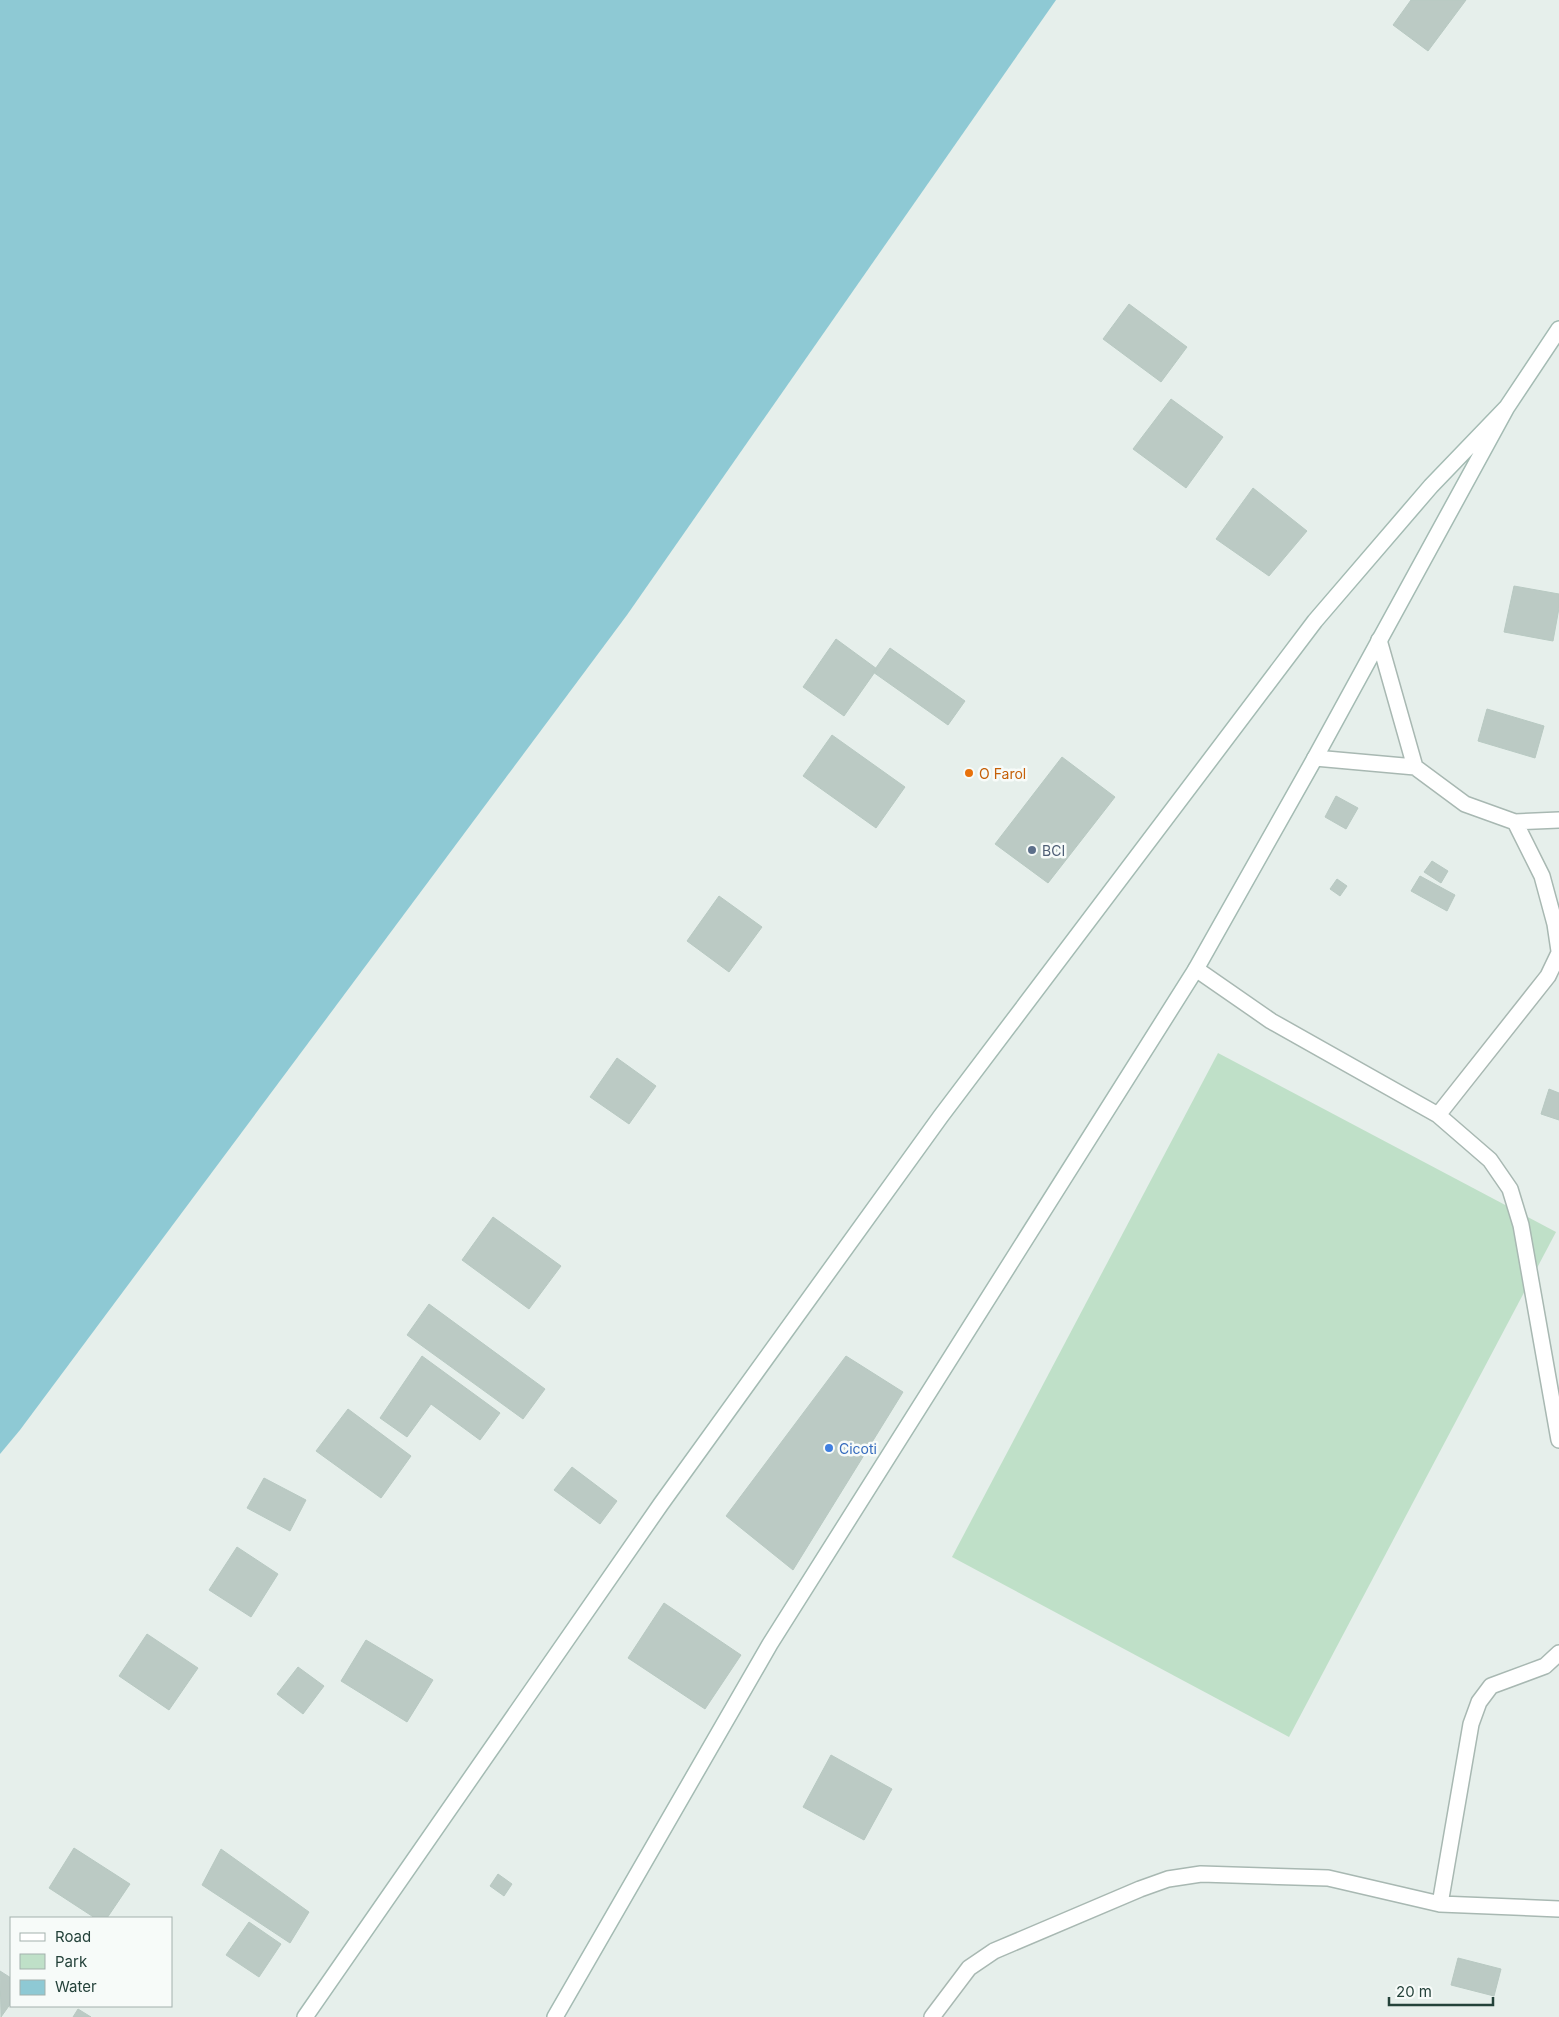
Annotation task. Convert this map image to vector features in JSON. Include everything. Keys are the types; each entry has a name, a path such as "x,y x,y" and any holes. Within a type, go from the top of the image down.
{"street":[{"path":"555,2017 770,1644 1196,969 1315,758 1507,407 1559,329"},
{"path":"305,2017 661,1504 947,1109 1315,622 1432,486 1507,407"},
{"path":"1379,640 1415,768"},
{"path":"1315,758 1415,768 1465,804 1515,822 1559,820"},
{"path":"1438,1115 1548,976 1559,952 1556,924 1542,876 1515,822"},
{"path":"1196,969 1271,1021 1438,1115 1490,1160 1510,1189 1521,1225 1559,1440"},
{"path":"1440,1904 1471,1724 1479,1702 1492,1686 1545,1666 1559,1653"},
{"path":"932,2017 970,1968 994,1952 1140,1889 1168,1879 1200,1874 1328,1878 1440,1904 1559,1909"}],"green space":[{"path":"1218,1053 1556,1232 1289,1737 952,1557"}],"water":[{"path":"0,0 1056,0 627,615 20,1430 0,1454"}],"building":[{"path":"1411,0 1466,0 1428,51 1393,25"},
{"path":"1129,304 1187,347 1161,382 1103,339"},
{"path":"1171,399 1223,437 1186,488 1133,449"},
{"path":"1253,488 1307,531 1269,576 1216,539"},
{"path":"1514,586 1559,594 1559,608 1553,641 1504,632"},
{"path":"836,639 877,669 844,716 803,687"},
{"path":"890,648 965,701 948,725 873,672"},
{"path":"1487,709 1544,726 1535,758 1478,741"},
{"path":"832,735 905,787 876,828 803,776"},
{"path":"1062,757 1115,797 1048,883 995,844"},
{"path":"1336,796 1358,808 1346,829 1325,817"},
{"path":"1432,861 1448,871 1441,883 1424,872"},
{"path":"1420,876 1455,895 1447,911 1411,891"},
{"path":"1337,879 1347,886 1340,896 1330,889"},
{"path":"719,896 762,927 729,972 687,941"},
{"path":"617,1058 656,1086 629,1124 590,1097"},
{"path":"1549,1089 1559,1093 1559,1120 1541,1114"},
{"path":"493,1217 561,1266 529,1309 462,1260"},
{"path":"429,1304 545,1389 523,1419 407,1335"},
{"path":"422,1356 500,1413 480,1440 431,1404 407,1437 380,1418"},
{"path":"846,1356 903,1392 793,1570 726,1516"},
{"path":"348,1409 411,1456 381,1498 316,1451"},
{"path":"572,1467 617,1501 600,1524 554,1490"},
{"path":"264,1478 306,1500 290,1531 247,1508"},
{"path":"237,1547 278,1574 251,1617 209,1590"},
{"path":"664,1603 741,1655 705,1709 628,1658"},
{"path":"147,1634 198,1668 169,1710 119,1676"},
{"path":"366,1640 433,1680 407,1722 341,1681"},
{"path":"298,1667 324,1686 303,1714 277,1694"},
{"path":"831,1755 892,1789 864,1840 803,1807"},
{"path":"74,1848 130,1884 108,1917 93,1917 49,1888"},
{"path":"221,1849 309,1912 290,1943 202,1885"},
{"path":"498,1874 512,1884 504,1896 490,1886"},
{"path":"249,1922 281,1944 259,1977 226,1955"},
{"path":"1458,1958 1501,1969 1494,1996 1451,1985"},
{"path":"0,1971 10,1977 10,2004 1,2017"},
{"path":"78,2009 91,2017 73,2017"}],"place":[{"name":"O Farol","path":"969,773"},
{"name":"BCI","path":"1032,850"},
{"name":"Cicoti","path":"829,1448"}]}
